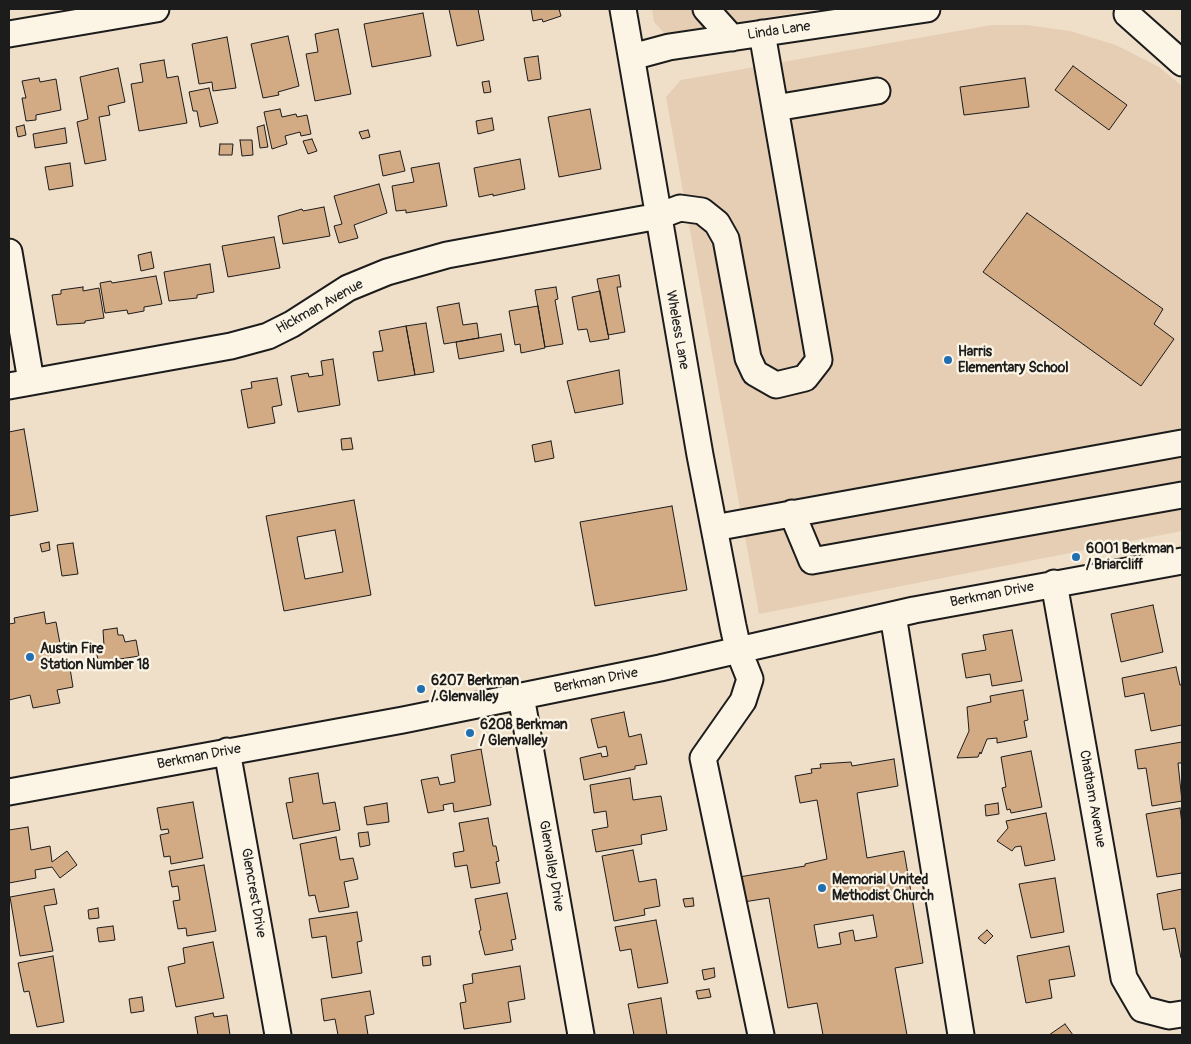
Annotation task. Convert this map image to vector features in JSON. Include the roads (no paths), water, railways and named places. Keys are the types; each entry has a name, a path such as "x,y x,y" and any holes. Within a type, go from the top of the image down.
{"street":[{"path":"9,34 156,9"},
{"path":"706,9 732,38"},
{"name":"Linda Lane","path":"632,57 669,48 927,9"},
{"name":"Wheless Lane","path":"626,10 679,344 738,649 750,679 743,701 703,758 761,1035"},
{"path":"1128,11 1172,38 1182,40"},
{"path":"1128,11 1182,63"},
{"name":"Hickman Avenue","path":"20,383 232,346 268,336 292,324 348,288 387,272 446,255 659,216 680,208 702,211 717,223 726,240 748,358 755,372 776,385 805,378 819,360 762,34"},
{"path":"775,108 877,91"},
{"path":"9,252 20,383"},
{"path":"714,528 1182,443"},
{"path":"792,513 812,562 1182,495"},
{"name":"Berkman Drive","path":"9,792 521,696 660,668 894,615 1054,583 1182,561"},
{"name":"Chatham Avenue","path":"1054,583 1124,978 1142,1009 1170,1016 1182,1014"},
{"path":"894,615 961,1035"},
{"name":"Glenvalley Drive","path":"521,696 581,1035"},
{"name":"Glencrest Drive","path":"227,751 278,1035"}],"place":[{"name":"Harris Elementary School","path":"948,360"},
{"name":"6001 Berkman / Briarcliff","path":"1076,557"},
{"name":"Austin Fire Station Number 18","path":"30,657"},
{"name":"6207 Berkman / Glenvalley","path":"421,689"},
{"name":"6208 Berkman / Glenvalley","path":"470,733"},
{"name":"Memorial United Methodist Church","path":"822,888"}]}
